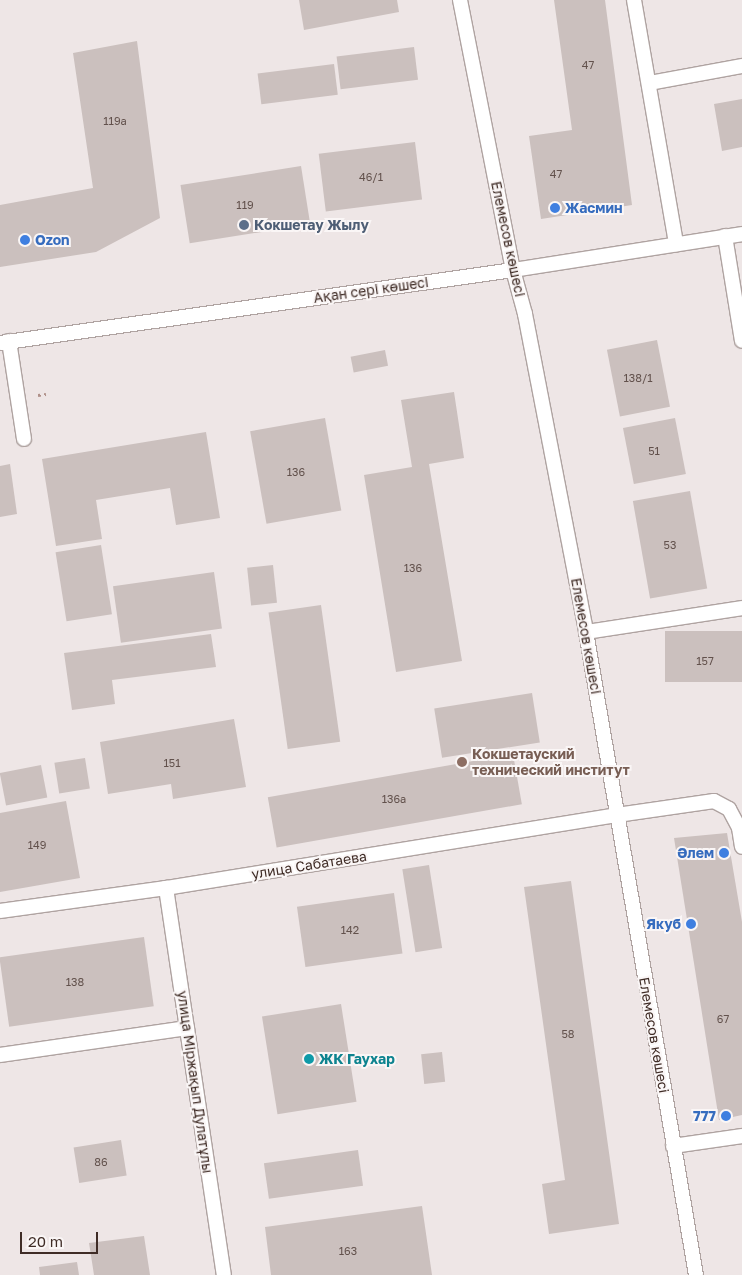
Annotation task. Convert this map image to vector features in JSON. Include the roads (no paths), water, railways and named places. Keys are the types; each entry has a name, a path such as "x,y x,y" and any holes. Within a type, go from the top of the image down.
{"street":[{"name":"Елемесов көшесі","path":"460,0 513,270 525,314 586,632 696,1275"},
{"path":"634,0 676,244"},
{"path":"649,83 742,66"},
{"name":"Ақан сері көшесі","path":"5,342 513,270 742,234"},
{"path":"725,236 742,341"},
{"path":"5,342 24,439"},
{"path":"586,632 742,608"},
{"name":"улица Сабатаева","path":"0,912 166,888 714,801 729,809 739,828 742,847"},
{"name":"улица Міржақып Дулатұлы","path":"166,888 224,1275"},
{"path":"0,1055 187,1028"},
{"path":"673,1146 742,1136"}],"place":[{"name":"Жасмин","path":"555,208"},
{"name":"Кокшетау Жылу","path":"244,225"},
{"name":"Ozon","path":"25,240"},
{"name":"Кокшетауский технический институт","path":"462,762"},
{"name":"Әлем","path":"724,853"},
{"name":"Якуб","path":"691,924"},
{"name":"ЖК Гаухар","path":"309,1059"},
{"name":"777","path":"726,1116"}]}
